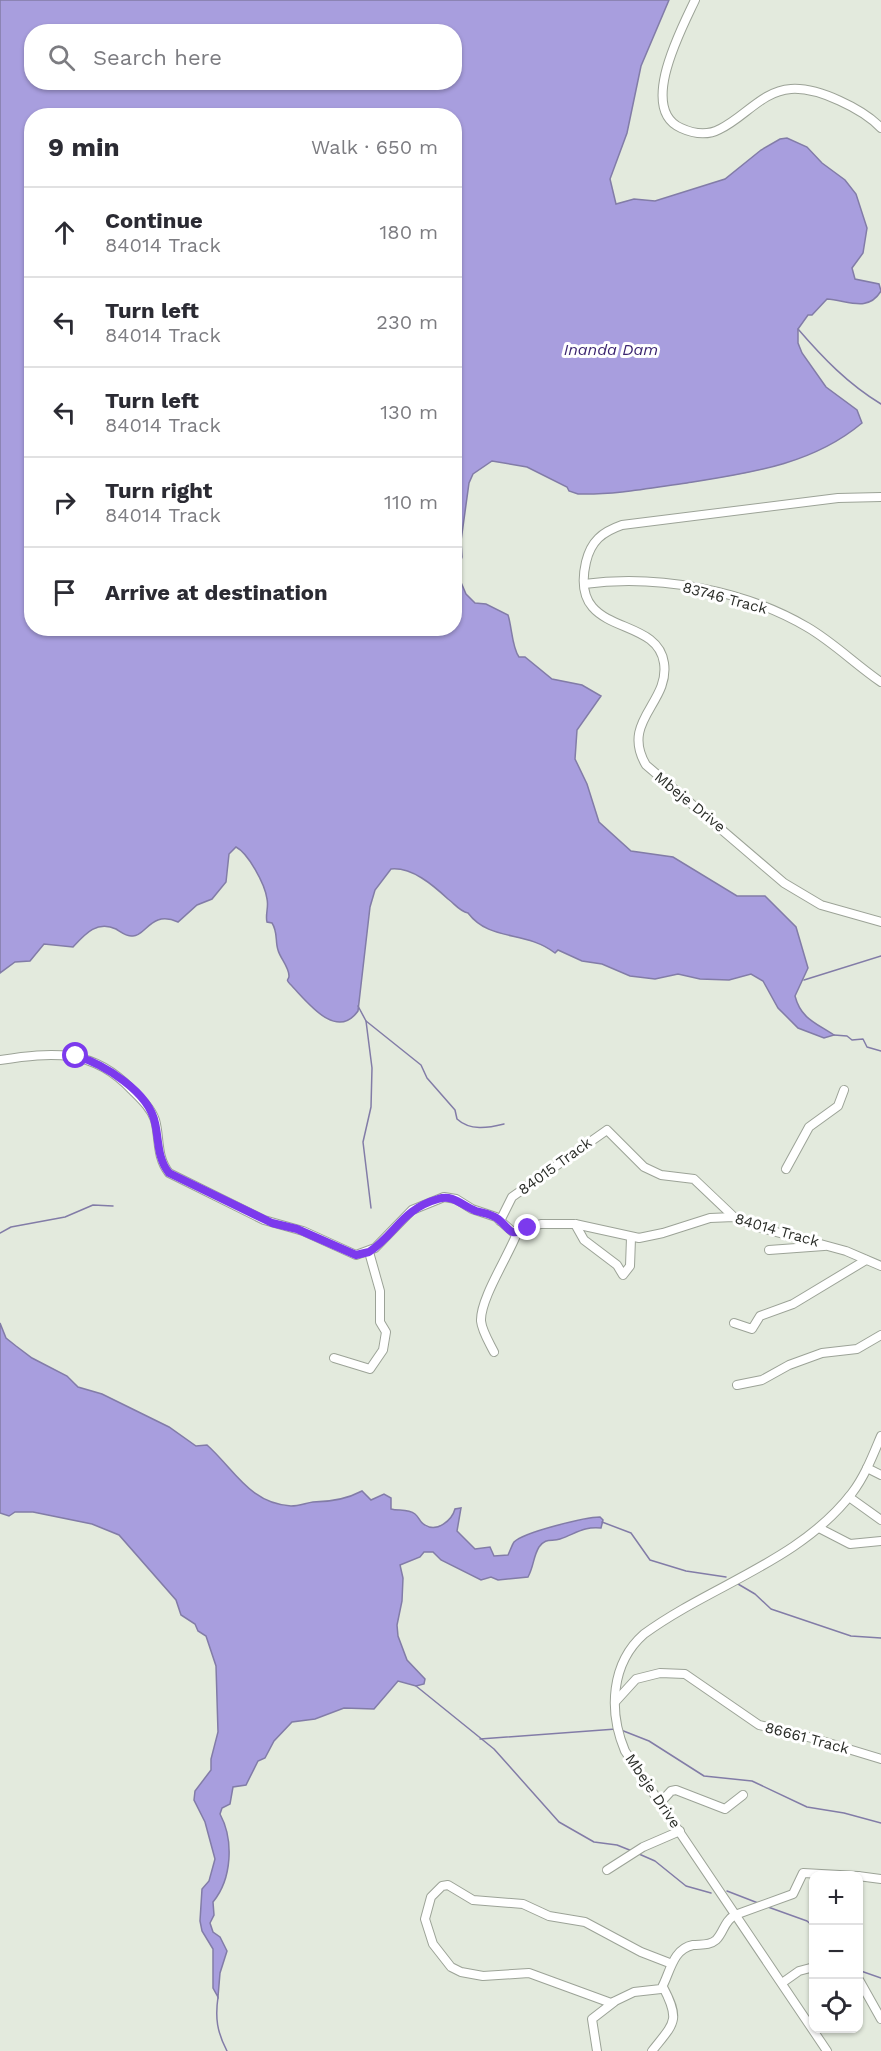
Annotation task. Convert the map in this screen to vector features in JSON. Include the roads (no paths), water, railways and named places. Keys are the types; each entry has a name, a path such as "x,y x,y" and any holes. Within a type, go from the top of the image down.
{"street":[{"path":"695,0 665,76 662,98 665,112 675,126 697,134 721,129 763,98 791,89 842,102 861,111 881,128"},
{"path":"584,584 587,560 597,538 606,530 622,525 838,498 881,498"},
{"name":"83746 Track","path":"584,584 621,581 676,585 759,605 807,627 881,682"},
{"name":"Mbeje Drive","path":"584,584 588,597 599,614 613,623 652,640 664,660 663,679 639,730 638,749 646,765 784,884 821,905 881,922"},
{"path":"0,1060 54,1053 76,1056 99,1065 126,1083 147,1106 155,1120 162,1161 169,1173 272,1223 297,1229 356,1255 369,1252 404,1216 437,1199 456,1199 500,1221 507,1230 518,1233 489,1292 482,1314 483,1330 494,1352"},
{"path":"786,1169 809,1127 838,1106 844,1090"},
{"name":"84015 Track","path":"500,1221 512,1197 607,1130 644,1167 661,1175 694,1179 734,1217"},
{"name":"84014 Track","path":"518,1233 541,1224 575,1224 631,1238 663,1233 710,1218 734,1217 758,1227 828,1245 881,1266"},
{"path":"575,1224 584,1240 617,1265 624,1275 630,1266 631,1238"},
{"path":"769,1250 828,1245"},
{"path":"334,1358 370,1369 383,1350 386,1332 380,1322 380,1291 369,1252"},
{"path":"734,1323 752,1329 760,1316 793,1304 866,1260"},
{"path":"736,1385 762,1380 814,1356 857,1349 881,1335"},
{"name":"Mbeje Drive","path":"827,2051 625,1750 620,1736 616,1681 622,1660 644,1634 785,1551 819,1528 849,1497 867,1468 881,1436"},
{"path":"867,1468 881,1475"},
{"path":"849,1497 881,1520"},
{"path":"819,1528 850,1544 881,1541"},
{"name":"86661 Track","path":"616,1701 636,1679 660,1673 685,1674 759,1725 881,1759"},
{"path":"660,1803 676,1790 725,1809 743,1795"},
{"path":"608,1870 643,1847 680,1832"},
{"path":"597,2051 592,2019 614,2002 634,1992 655,1992 663,1987 672,1964 686,1948 715,1941 727,1920 735,1915 793,1894 801,1874 809,1872"},
{"path":"863,1877 881,1879"},
{"path":"614,2002 604,2002 577,1988 529,1973 483,1976 457,1971 438,1951 428,1934 425,1910 430,1897 441,1886 448,1885 478,1902 523,1904 549,1916 585,1922 642,1952 672,1964"},
{"path":"782,1983 799,1971 809,1967"},
{"path":"859,1979 881,2019"},
{"path":"652,2051 673,2024 675,2015 663,1987"}],"water":[{"name":"Inanda Dam","path":"0,0 669,0 641,66 627,133 610,179 616,204 634,199 655,201 725,179 761,150 780,139 787,138 807,147 822,163 845,180 856,194 867,228 863,253 852,268 855,279 879,284 881,291 870,302 857,304 827,299 812,315 808,315 798,329 798,343 802,353 826,387 857,410 862,423 822,449 779,465 687,483 619,492 578,494 527,467 492,461 473,474 469,483 462,534 462,108 24,108 24,636 462,636 462,585 466,594 475,603 486,604 508,615 519,657 525,657 552,679 582,685 601,696 577,730 575,759 587,784 599,822 631,851 673,857 737,896 765,896 796,927 808,968 795,996 798,1004 810,1020 834,1035 824,1038 798,1028 778,1008 763,981 751,974 729,980 700,979 678,974 655,979 630,976 602,964 582,961 558,950 555,953 532,941 487,928 422,878 399,869 391,869 375,890 370,907 358,1011 349,1019 340,1022 331,1020 313,1008 288,981 289,973 278,950 275,930 272,923 267,922 267,902 263,885 251,862 236,847 229,854 226,882 212,899 197,905 178,922 161,919 133,936 109,927 97,927 73,947 44,944 30,961 15,962 0,973"},
{"path":"0,1323 6,1338 32,1358 67,1376 78,1387 102,1394 169,1427 196,1446 207,1445 244,1484 264,1499 277,1504 294,1506 332,1501 362,1491 371,1500 384,1494 391,1498 391,1509 412,1512 423,1524 430,1527 443,1524 455,1509 461,1508 457,1531 475,1549 490,1547 494,1556 508,1555 514,1542 542,1530 593,1518 600,1517 603,1520 601,1528 585,1529 560,1539 544,1542 537,1551 528,1577 498,1580 491,1577 481,1580 441,1560 433,1552 424,1552 420,1557 400,1565 403,1578 402,1601 397,1625 398,1636 407,1660 425,1679 424,1684 416,1686 398,1681 374,1709 344,1708 315,1719 292,1722 274,1741 265,1758 258,1761 246,1785 233,1787 230,1804 222,1808 220,1814 227,1835 229,1859 224,1882 213,1902 214,1915 210,1923 213,1932 220,1937 227,1951 220,1973 218,1997 213,1988 213,1949 202,1931 200,1921 202,1889 209,1881 215,1859 205,1822 194,1800 195,1791 211,1770 211,1759 218,1732 216,1666 206,1636 198,1631 195,1624 181,1615 176,1600 119,1535 92,1524 33,1512 15,1512 9,1516 0,1513"}],"waterway":[{"path":"798,329 836,370 881,404"},
{"path":"804,980 881,956"},
{"path":"358,1006 366,1021 372,1068 371,1107 363,1142 371,1208"},
{"path":"366,1021 421,1065 427,1078 455,1110 457,1119 462,1123 479,1128 504,1124"},
{"path":"834,1035 847,1036 852,1040 863,1039 867,1047 881,1051"},
{"path":"0,1233 11,1227 65,1217 93,1205 113,1206"},
{"path":"602,1522 631,1533 650,1560 686,1571 726,1577"},
{"path":"738,1584 755,1594 771,1609 851,1636 881,1638"},
{"path":"416,1686 494,1749 559,1822 594,1842 617,1845 632,1851"},
{"path":"480,1739 616,1729"},
{"path":"621,1730 649,1741 704,1776 752,1781 807,1807 844,1813 881,1823"},
{"path":"639,1854 655,1861 686,1886 711,1893"},
{"path":"727,1891 758,1903"},
{"path":"768,1907 807,1921 812,1925"},
{"path":"863,1972 881,1978"},
{"path":"218,1997 218,2025 227,2051"}]}
